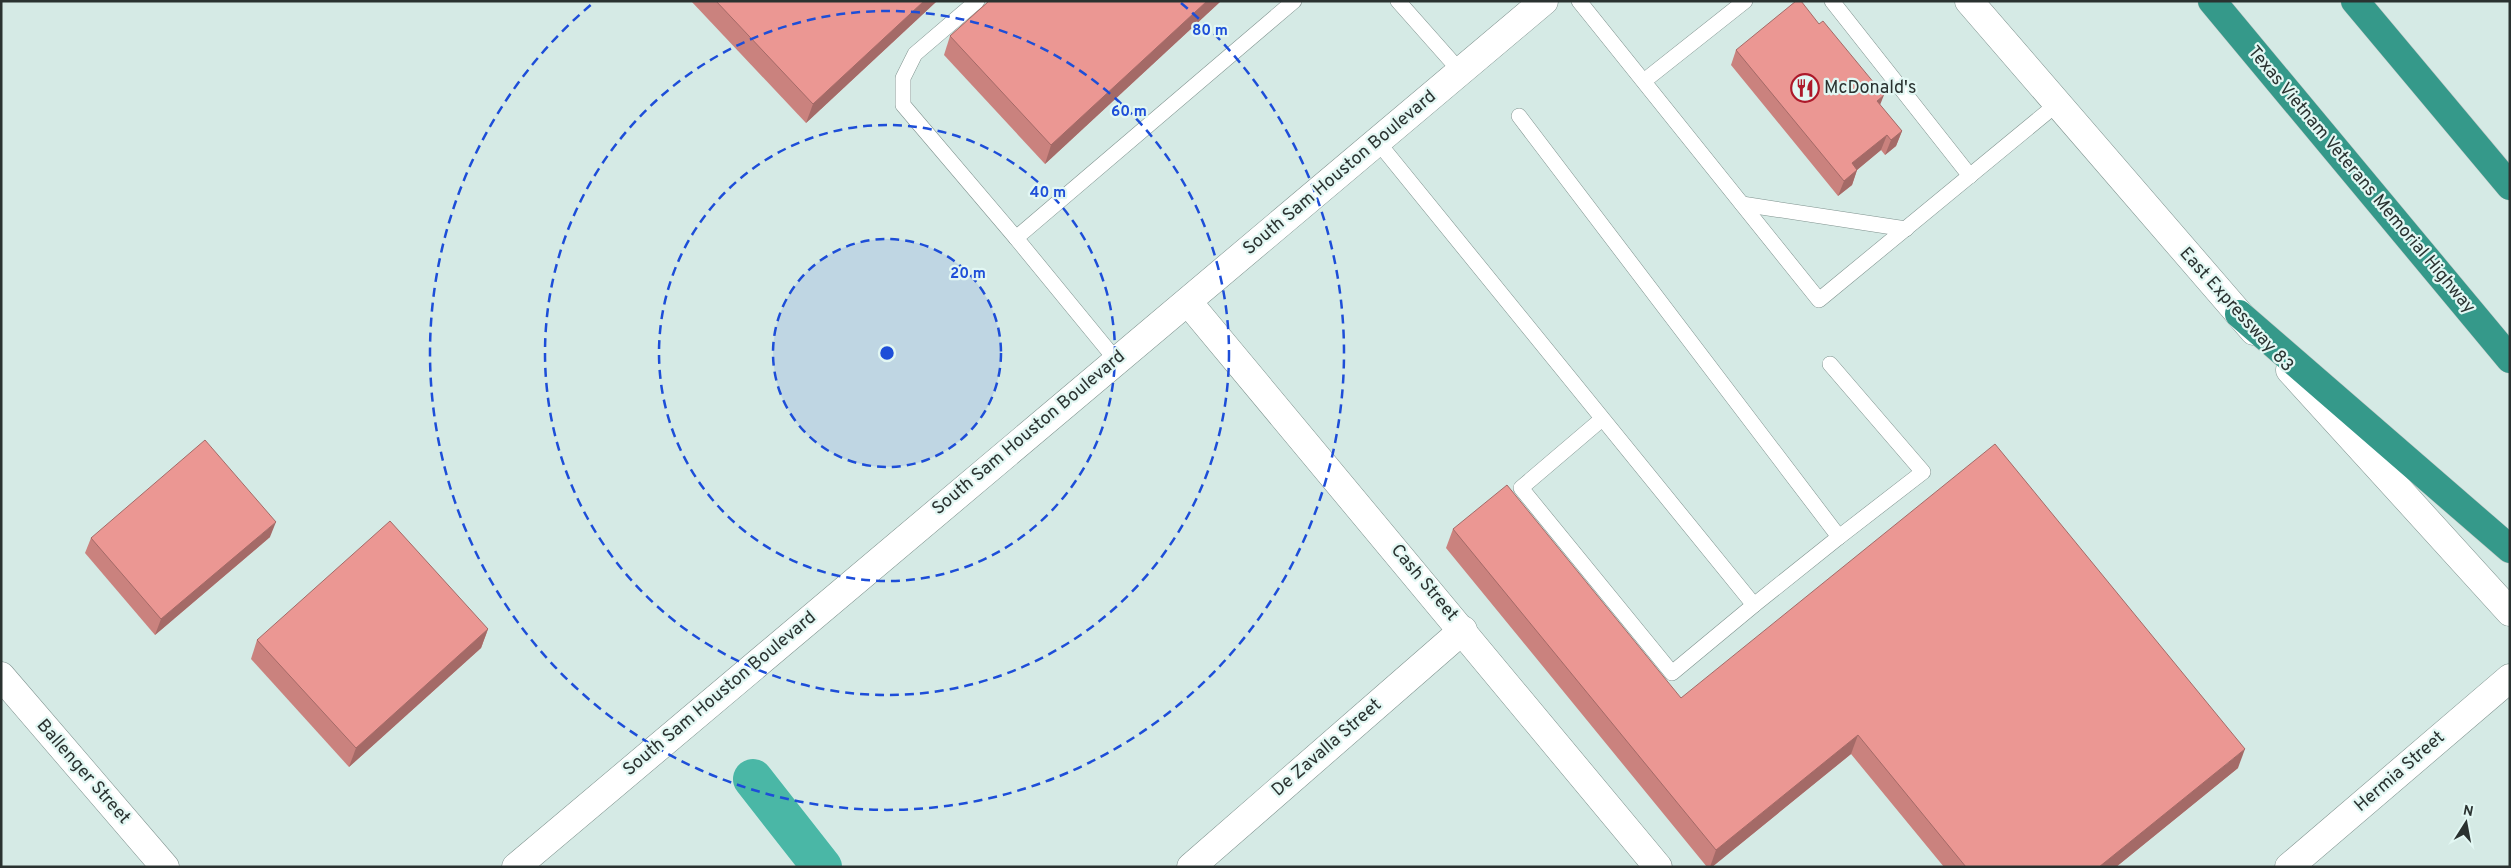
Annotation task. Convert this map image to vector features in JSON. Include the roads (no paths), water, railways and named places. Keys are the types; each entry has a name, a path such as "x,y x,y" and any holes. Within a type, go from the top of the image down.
{"highway":[{"name":"Texas Vietnam Veterans Memorial Highway","path":"2212,1 2510,359"},
{"path":"2355,1 2510,186"},
{"path":"2239,314 2510,548"}],"main road":[{"name":"South Sam Houston Boulevard","path":"516,867 1544,1"},
{"name":"East Expressway 83","path":"1969,1 2239,314 2510,612"},
{"name":"Cash Street","path":"1188,302 1463,630 1658,867"},
{"name":"De Zavalla Street","path":"1190,867 1463,630"},
{"name":"Ballenger Street","path":"1,676 165,867"},
{"name":"Hermia Street","path":"2289,867 2510,678"}],"lane":[{"path":"977,1 915,54 903,78 903,105 1116,360"},
{"path":"1016,238 1294,1"},
{"path":"1398,1 1460,71"},
{"path":"1579,1 1819,300 2057,104"},
{"path":"1644,81 1745,1"},
{"path":"1832,1 1970,176"},
{"path":"1519,116 1839,537"},
{"path":"1377,141 1754,605"},
{"path":"1742,204 1906,229"},
{"path":"1602,418 1521,488 1672,673 1754,605 1923,472 1830,364"}],"waterway":[{"path":"753,779 822,867"}],"place":[{"name":"McDonald's","path":"1805,88"}]}
